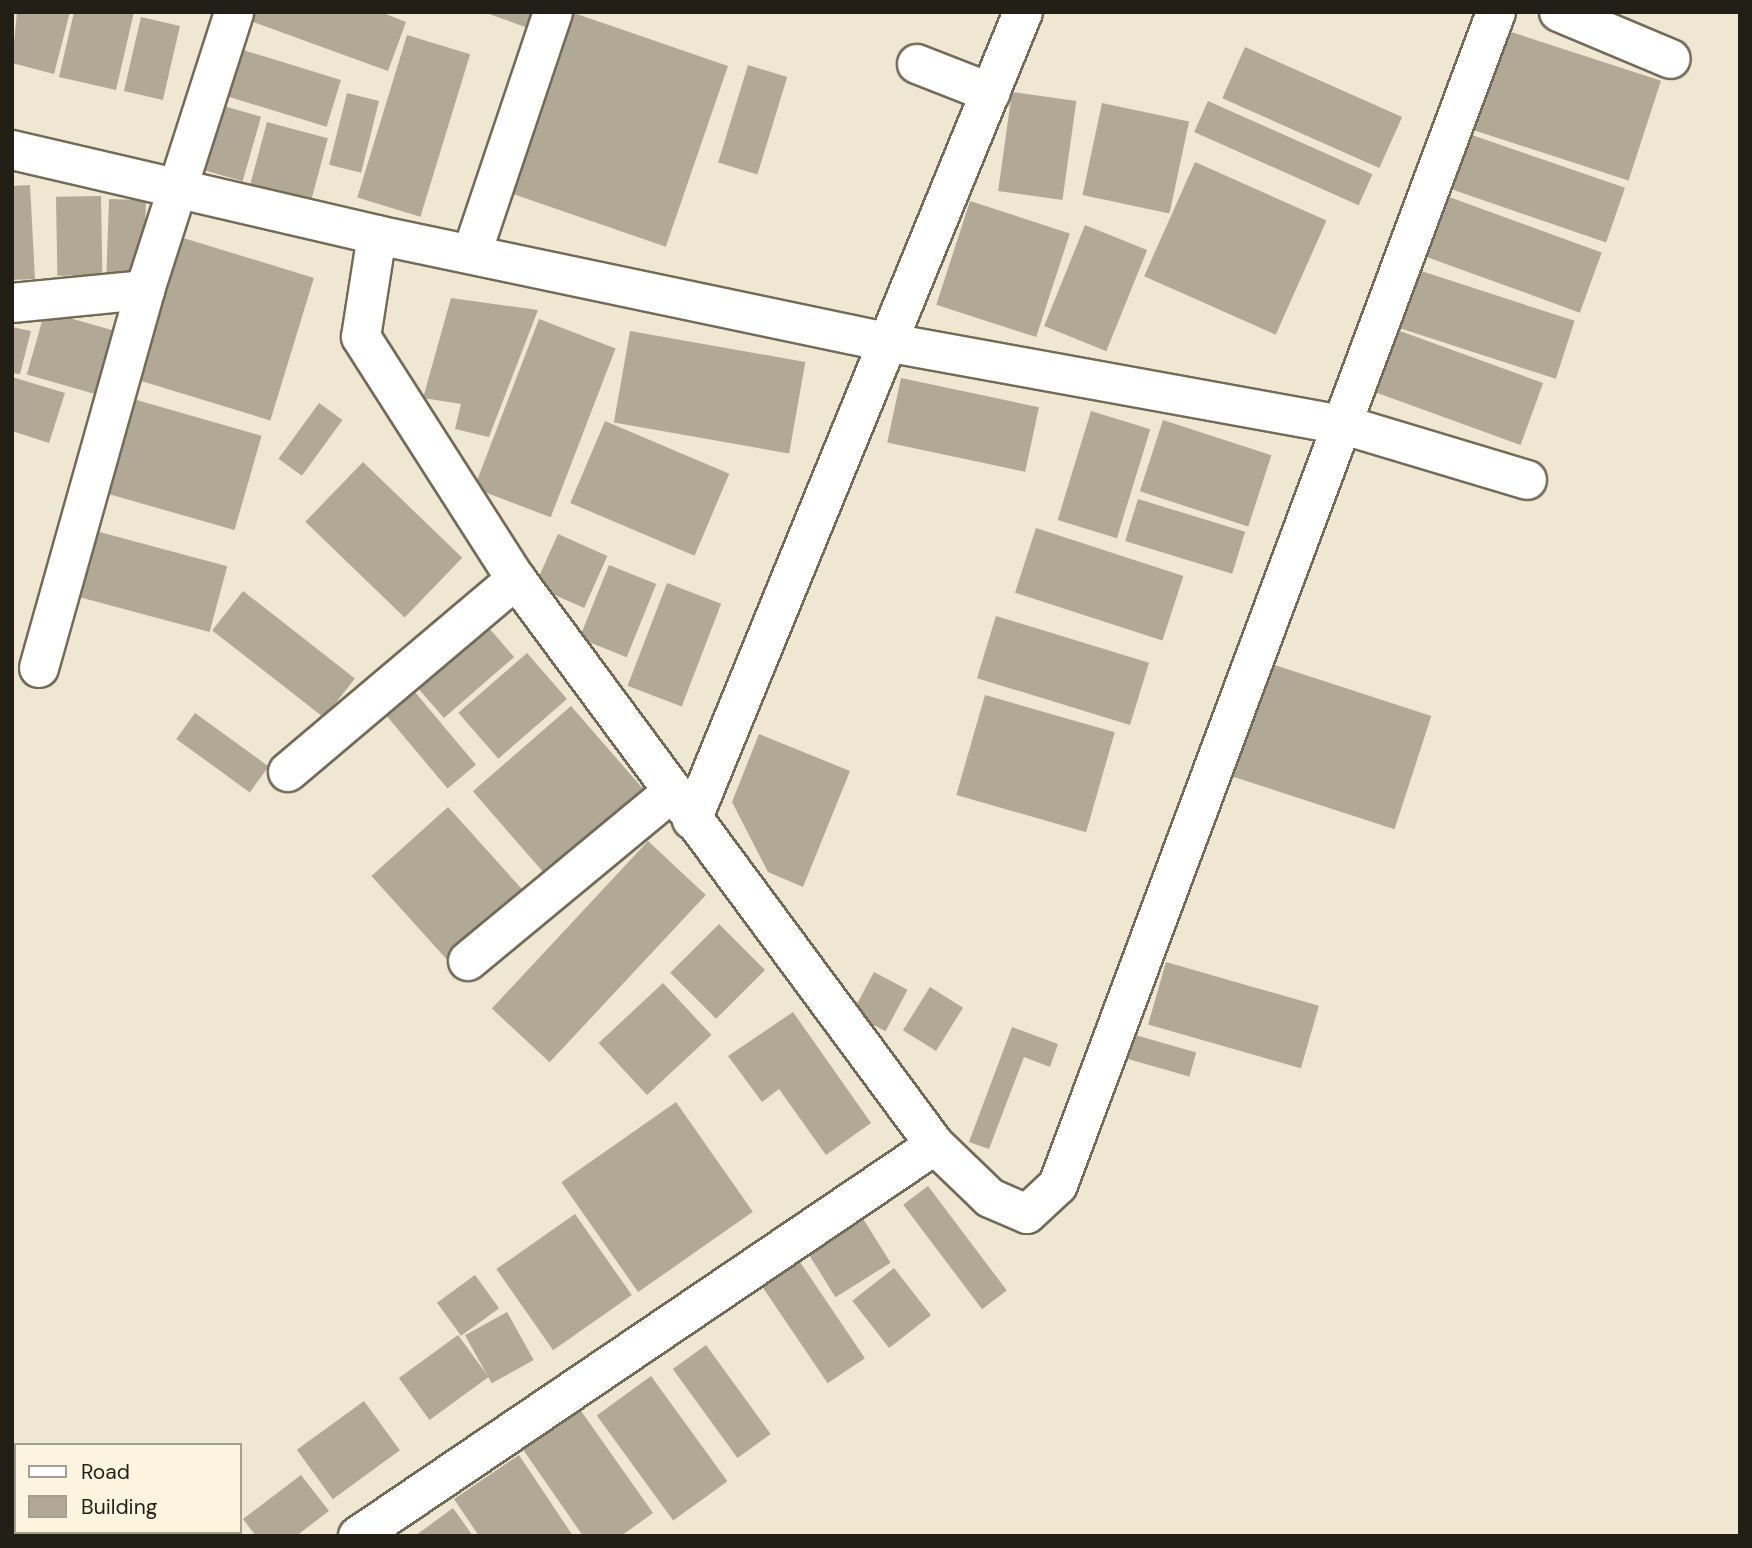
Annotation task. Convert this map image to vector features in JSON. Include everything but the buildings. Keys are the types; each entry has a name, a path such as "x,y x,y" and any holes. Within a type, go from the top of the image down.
{"street":[{"path":"39,668 145,290 234,12"},
{"path":"472,253 553,12"},
{"path":"468,961 682,806 891,343 1024,12"},
{"path":"377,235 361,337 516,579 935,1146 990,1198 1027,1214 1058,1185 1496,12"},
{"path":"1559,12 1671,59"},
{"path":"917,64 991,93"},
{"path":"12,150 377,235 891,343 1344,425 1527,480"},
{"path":"12,303 145,290"},
{"path":"288,772 516,579"},
{"path":"358,1536 935,1146"}]}
